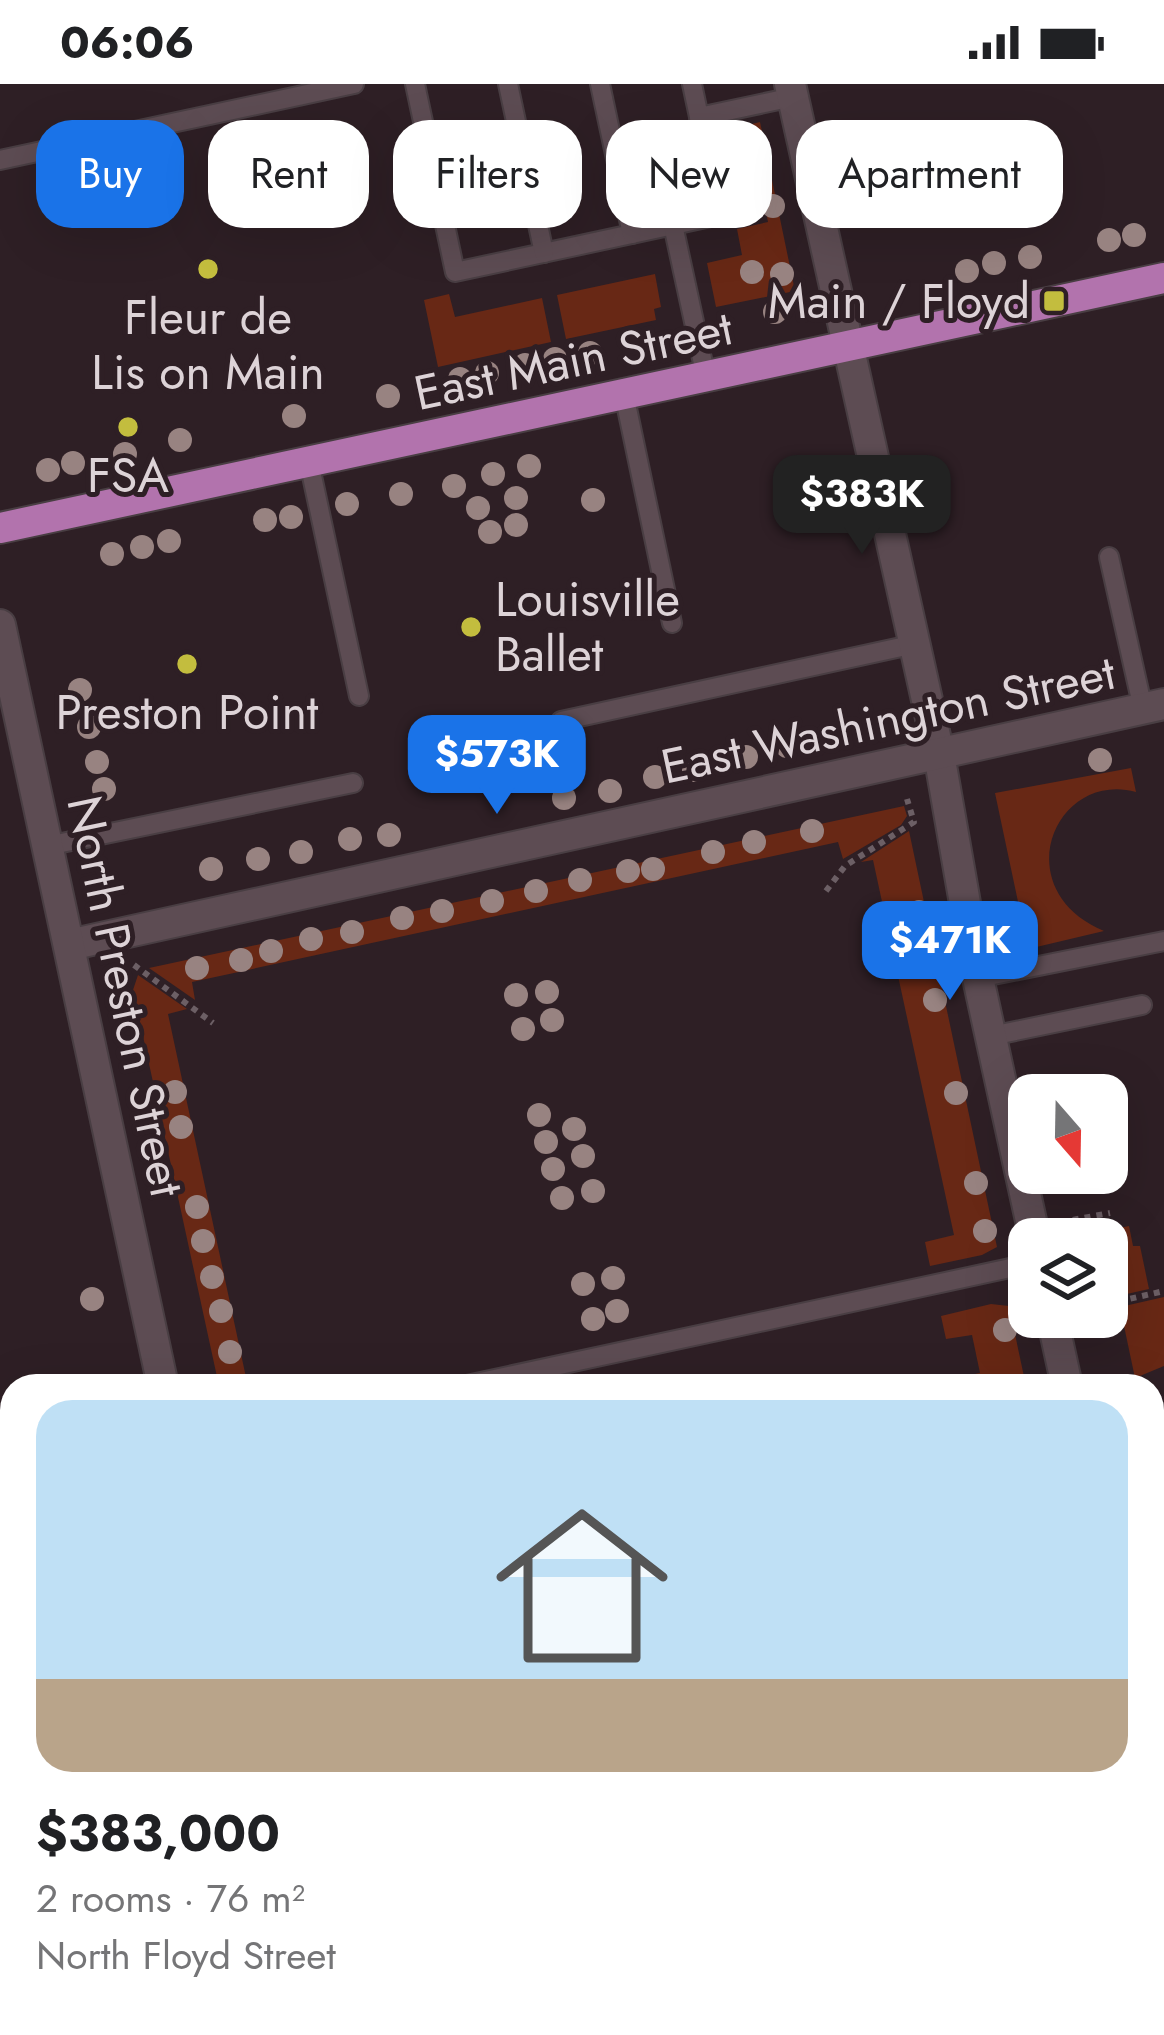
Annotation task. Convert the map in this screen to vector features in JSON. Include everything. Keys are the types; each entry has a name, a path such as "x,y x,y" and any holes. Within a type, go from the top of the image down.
{"main road":[{"name":"East Main Street","path":"0,528 1164,278"}],"street":[{"path":"791,90 939,754 978,978 1031,1218"},
{"name":"North Preston Street","path":"0,625 160,1374"},
{"name":"East Washington Street","path":"69,945 1154,706"},
{"path":"1057,1338 1064,1374"}],"lane":[{"path":"184,120 354,84"},
{"path":"415,84 454,272 660,228"},
{"path":"508,84 544,253"},
{"path":"600,84 632,234"},
{"path":"692,84 700,120"},
{"path":"699,117 791,90"},
{"path":"199,93 204,116"},
{"path":"0,160 36,152"},
{"path":"675,228 706,377"},
{"path":"624,394 672,623"},
{"path":"309,462 359,696"},
{"path":"1109,557 1154,706"},
{"path":"561,721 915,644"},
{"path":"47,846 353,783"},
{"path":"978,978 1164,941"},
{"path":"991,1036 1142,1005"},
{"path":"517,1374 1008,1269"}],"path":[{"path":"826,891 844,866 914,822 907,799"},
{"path":"69,945 137,966 214,1022"},
{"path":"1091,1218 1110,1213"},
{"path":"1128,1300 1164,1292"}],"shaded area":[{"path":"772,180 795,291 716,307 707,263 742,255 737,229 772,228"},
{"path":"655,274 661,307 654,309 656,320 566,339 557,295"},
{"path":"449,294 455,317 542,298 551,342 438,367 424,300"},
{"path":"1131,768 1136,792 1107,790 1083,799 1064,815 1052,838 1049,863 1056,888 1074,912 1104,931 1028,949 995,793"},
{"path":"904,806 907,816 901,825 843,859 838,842 192,982 195,1000 149,968"},
{"path":"909,831 997,1247 982,1255 930,1266 925,1242 954,1235 873,860 861,862"},
{"path":"138,975 187,1009 168,1014 245,1374 216,1374 133,990"},
{"path":"1128,1226 1133,1246 1140,1246 1149,1289 1128,1294"},
{"path":"1164,1297 1164,1366 1134,1374 1127,1338 1128,1305"},
{"path":"991,1304 1008,1306 1008,1338 1016,1338 1023,1374 975,1374 980,1373 972,1335 946,1339 941,1316"}],"place":[{"name":"Fleur de Lis on Main","path":"208,269"},
{"name":"Main / Floyd","path":"1054,301"},
{"name":"FSA","path":"128,427"},
{"name":"Louisville Ballet","path":"471,627"},
{"name":"Preston Point","path":"187,664"}]}
